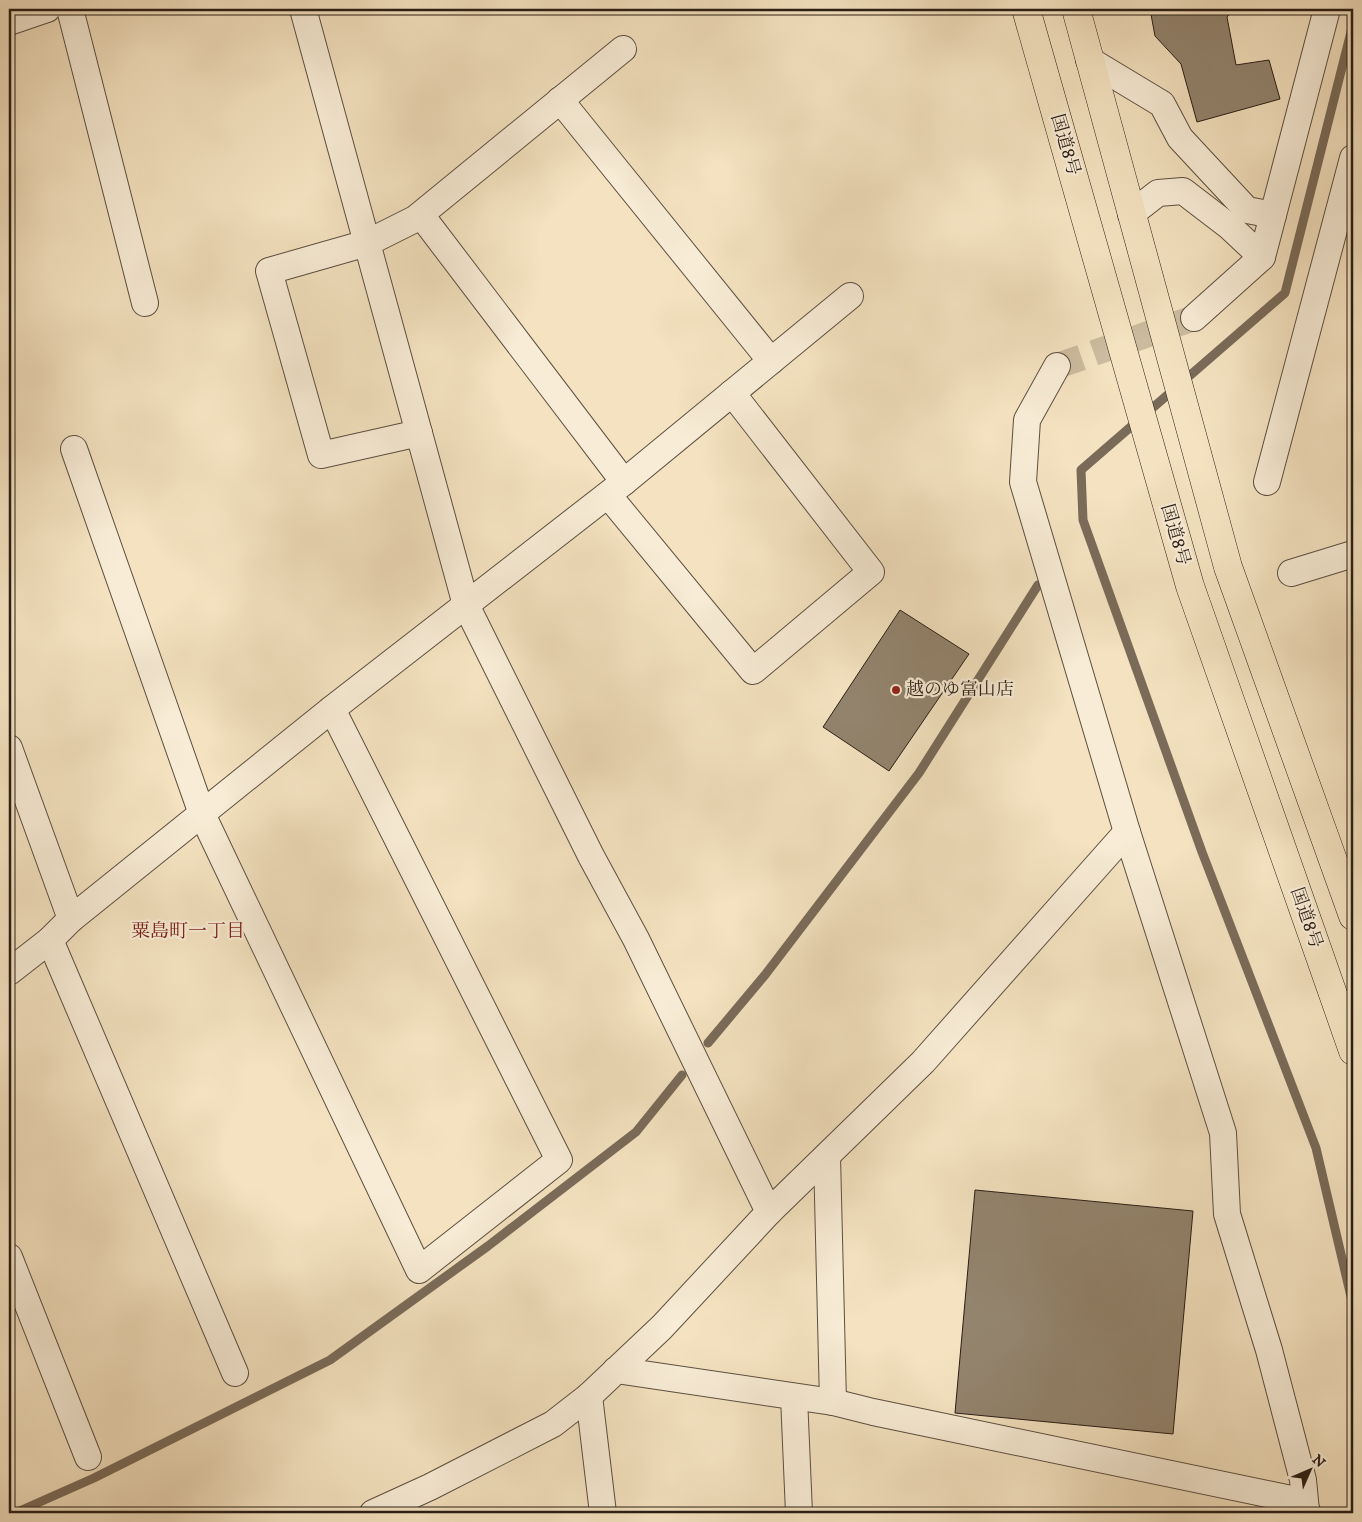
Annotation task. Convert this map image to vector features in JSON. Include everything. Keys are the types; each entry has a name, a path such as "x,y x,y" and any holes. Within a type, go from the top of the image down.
{"highway":[{"name":"国道8号","path":"1026,9 1190,586 1353,1051"},
{"path":"1076,9 1228,567 1353,916"}],"street":[{"path":"9,22 47,9"},
{"path":"70,9 145,303"},
{"path":"303,9 466,605 592,856 636,939 770,1212"},
{"path":"1194,318 1262,256 1327,9"},
{"path":"419,434 321,455 269,272 367,243 420,215 623,49"},
{"path":"1089,60 1162,104 1180,138 1247,210 1273,215"},
{"path":"560,100 771,361"},
{"path":"1266,482 1353,158"},
{"path":"1131,214 1158,193 1183,192 1230,227 1262,256"},
{"path":"420,215 616,489 753,671 871,572 732,393"},
{"path":"9,972 50,940 71,919 332,709 616,489 850,296"},
{"path":"1057,366 1027,420 1022,482 1127,832 1223,1133 1227,1214 1269,1350 1303,1480 1307,1512"},
{"path":"74,449 202,814 419,1270 559,1160 332,709"},
{"path":"1292,573 1353,554"},
{"path":"9,748 71,919"},
{"path":"373,1513 430,1487 553,1424 589,1396 662,1327 770,1212 924,1062 1127,832"},
{"path":"50,940 235,1373"},
{"path":"827,1156 834,1402"},
{"path":"9,1257 88,1457"},
{"path":"616,1370 834,1402 873,1412 1291,1499 1307,1512"},
{"path":"589,1396 603,1513"},
{"path":"794,1397 799,1513"}],"building":[{"path":"1150,9 1234,9 1227,17 1236,65 1269,60 1280,99 1197,122 1181,64 1155,36"},
{"name":"越のゆ富山店","path":"900,610 969,654 889,771 823,727"},
{"path":"975,1190 1193,1211 1173,1434 955,1413"}],"waterway":[{"path":"1353,24 1285,293 1081,470 1083,520 1202,852 1316,1148 1353,1305"},
{"path":"708,1043 765,975 919,773 1038,585"},
{"path":"15,1513 94,1478 330,1360 488,1246 636,1132 682,1075"}],"tunnel":[{"path":"1057,366 1194,318"}],"place":[{"name":"越のゆ富山店","path":"896,690"}],"district":[{"name":"粟島町一丁目","path":"188,931"}]}
